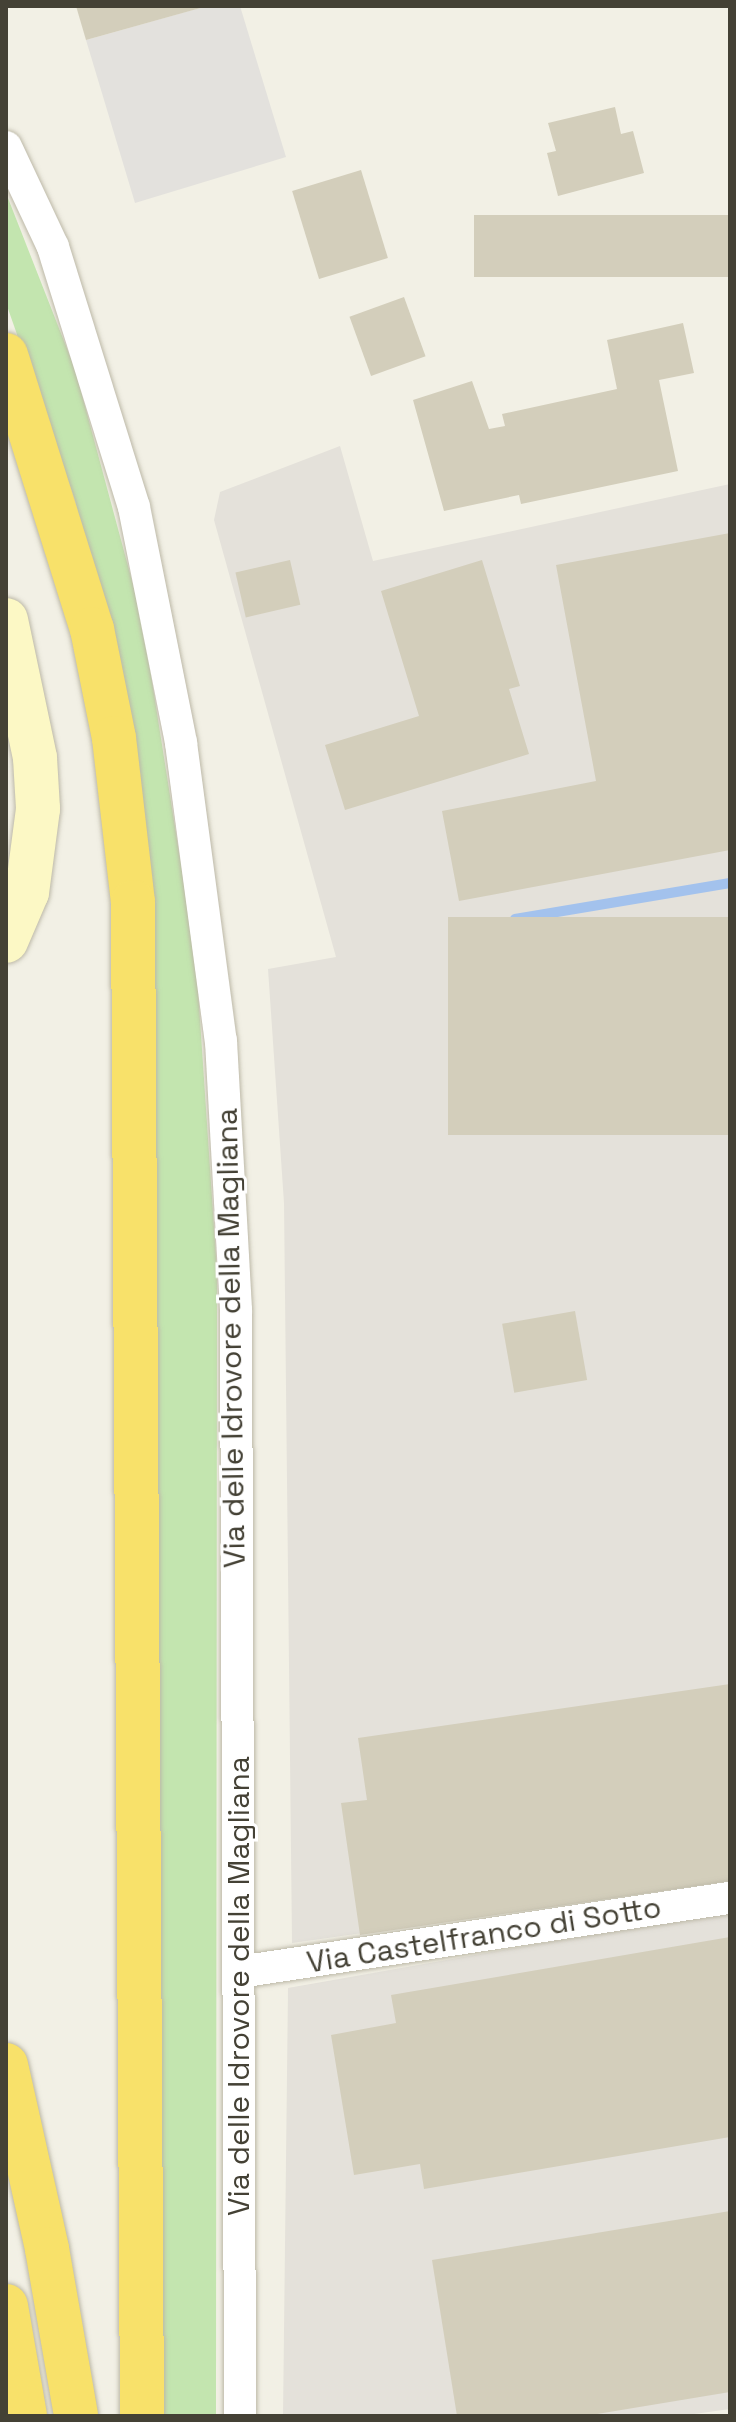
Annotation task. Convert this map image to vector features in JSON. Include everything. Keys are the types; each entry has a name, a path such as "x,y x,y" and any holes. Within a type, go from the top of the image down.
{"highway":[{"path":"6,355 92,629 114,738 133,902 142,2416"},
{"path":"6,2065 47,2249 76,2416"},
{"path":"6,2306 25,2416"}],"main road":[{"path":"6,620 35,758 38,809 30,879 6,941"}],"street":[{"name":"Via delle Idrovore della Magliana","path":"6,147 53,247 134,507 181,743 207,924 234,1226 240,2416"},
{"name":"Via Castelfranco di Sotto","path":"239,1972 730,1898"}],"shaded area":[{"path":"207,6 240,6 286,157 135,203 86,40"},
{"path":"340,446 373,561 730,484 730,1881 292,1943 284,1203 268,969 336,957 214,520 220,492"},
{"path":"730,1910 730,2409 680,2416 283,2416 288,1988"}],"green space":[{"path":"6,193 75,369 142,618 196,960 217,1272 216,2416 160,2416 110,640 75,500 6,303"}],"building":[{"path":"76,6 203,6 204,7 86,40"},
{"path":"615,107 621,134 633,131 644,173 558,196 547,153 556,151 548,123"},
{"path":"361,170 388,258 319,279 292,191"},
{"path":"474,215 730,215 730,277 474,277"},
{"path":"404,297 426,356 371,376 349,317"},
{"path":"683,323 694,373 659,380 678,471 521,504 519,495 444,511 413,400 472,381 489,429 505,426 502,414 617,389 607,340"},
{"path":"730,533 730,850 459,901 442,811 596,781 556,565"},
{"path":"290,560 300,605 246,617 235,573"},
{"path":"482,560 520,686 509,689 529,754 345,810 325,745 419,716 381,591"},
{"path":"448,917 730,917 730,1135 448,1135"},
{"path":"575,1311 587,1380 514,1393 502,1324"},
{"path":"730,1684 730,1881 360,1935 341,1803 367,1800 358,1738"},
{"path":"730,1937 730,2137 424,2189 420,2164 354,2175 331,2035 396,2023 391,1995"},
{"path":"730,2211 730,2392 585,2416 457,2416 432,2260"}],"waterway":[{"path":"515,919 730,883"}]}
